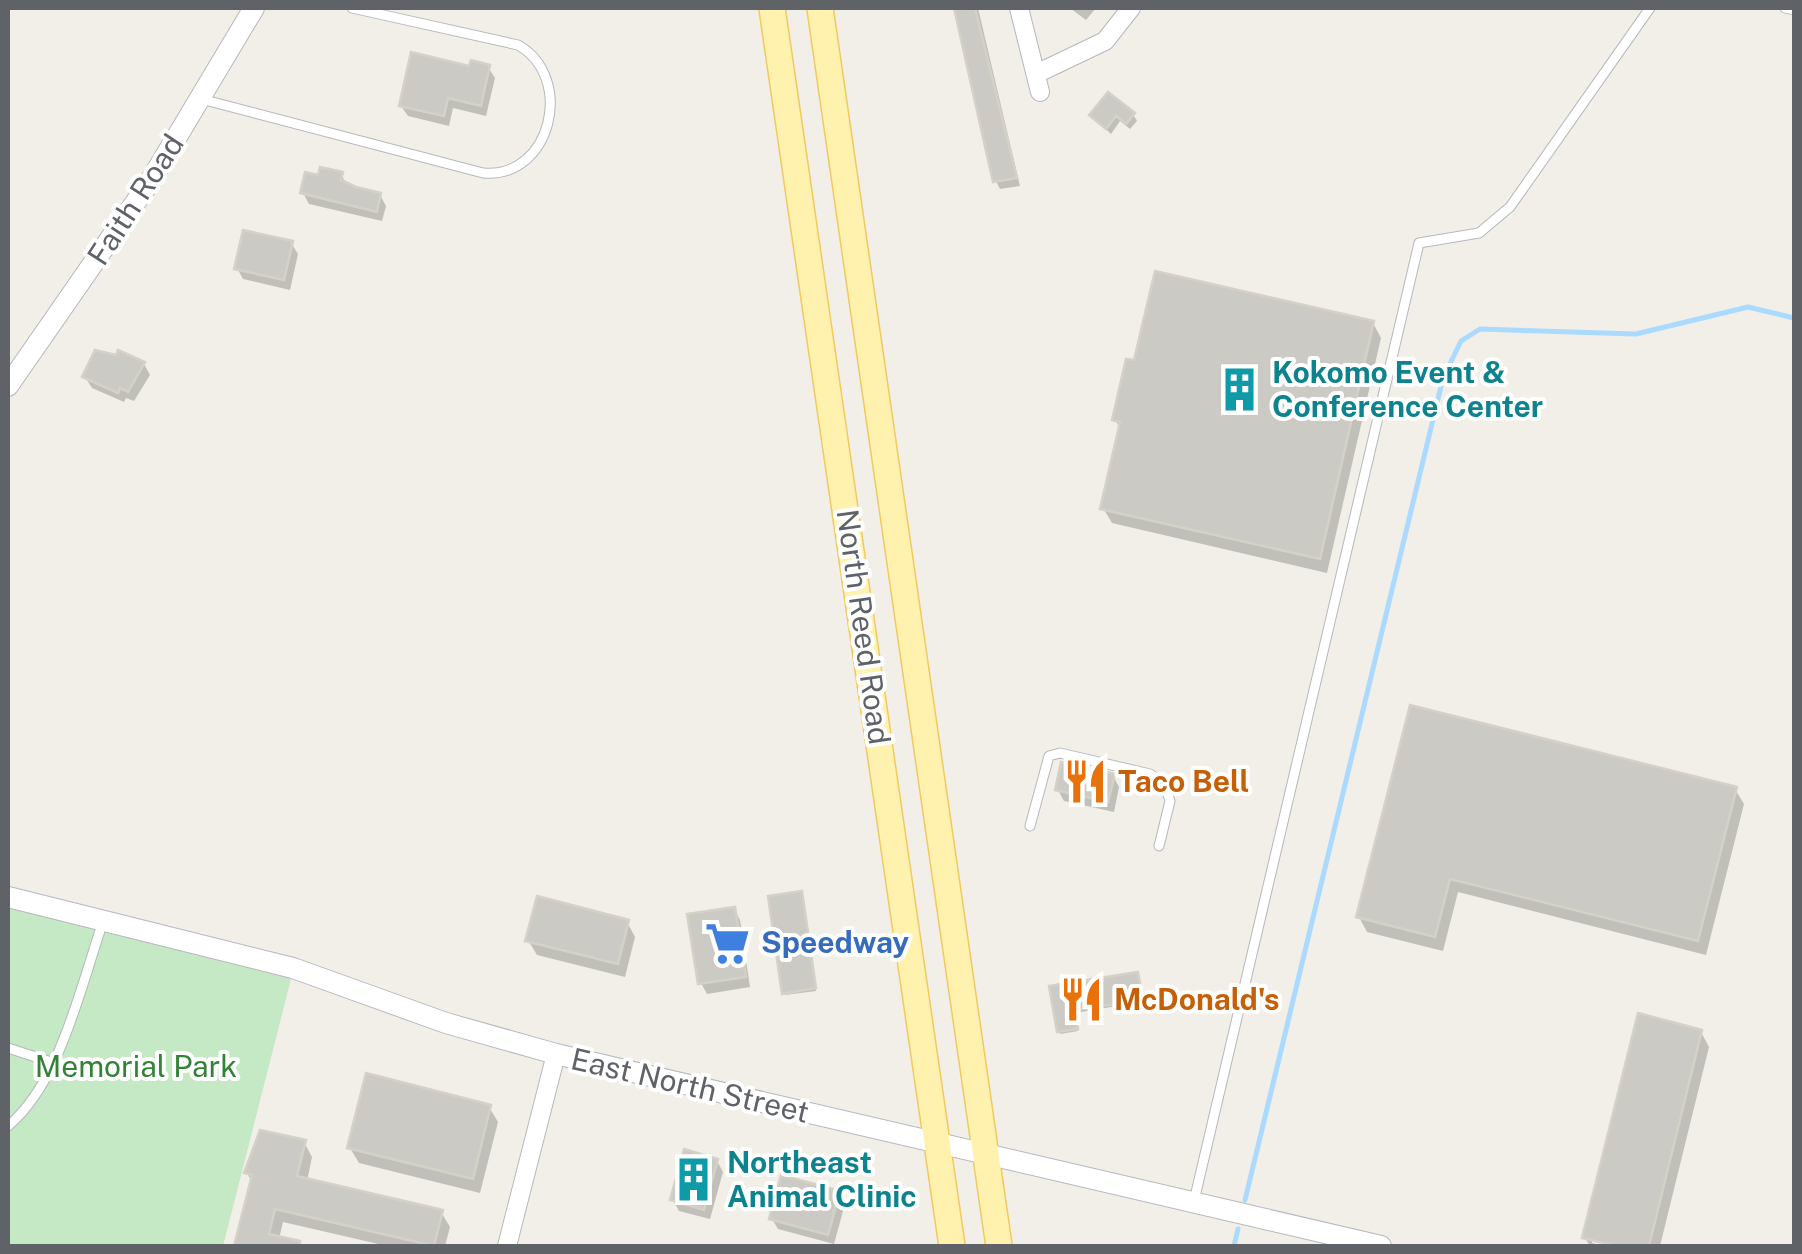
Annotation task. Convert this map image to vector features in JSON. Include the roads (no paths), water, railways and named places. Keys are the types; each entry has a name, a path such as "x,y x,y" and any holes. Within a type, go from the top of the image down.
{"main road":[{"name":"North Reed Road","path":"772,8 952,1246"},
{"name":"North Reed Road","path":"820,8 999,1246"}],"street":[{"name":"Faith Road","path":"8,386 151,180 254,8"},
{"path":"1019,8 1038,83 1105,40 1131,8"},
{"name":"East North Street","path":"8,897 293,968 446,1023 556,1054 1381,1246"},
{"path":"507,1246 556,1054"}],"lane":[{"path":"201,99 483,174 509,171 534,153 552,102 546,72 535,55 518,46 352,8"},
{"path":"1194,1203 1419,243 1479,234 1510,206 1650,8"},
{"path":"1785,8 1794,10"},
{"path":"1030,826 1049,756 1060,753 1150,774 1165,784 1170,801 1158,846"},
{"path":"8,1126 27,1110 46,1082 104,918"},
{"path":"8,1048 51,1062"}],"waterway":[{"path":"1245,1200 1443,378 1461,341 1480,329 1636,334 1748,307 1794,318"},
{"path":"1234,1246 1238,1229"}],"place":[{"name":"Kokomo Event & Conference Center","path":"1239,390"},
{"name":"Taco Bell","path":"1085,782"},
{"name":"Speedway","path":"728,943"},
{"name":"McDonald's","path":"1081,1000"},
{"name":"Northeast Animal Clinic","path":"694,1180"}],"park label":[{"name":"Memorial Park","path":"136,1067"}]}
